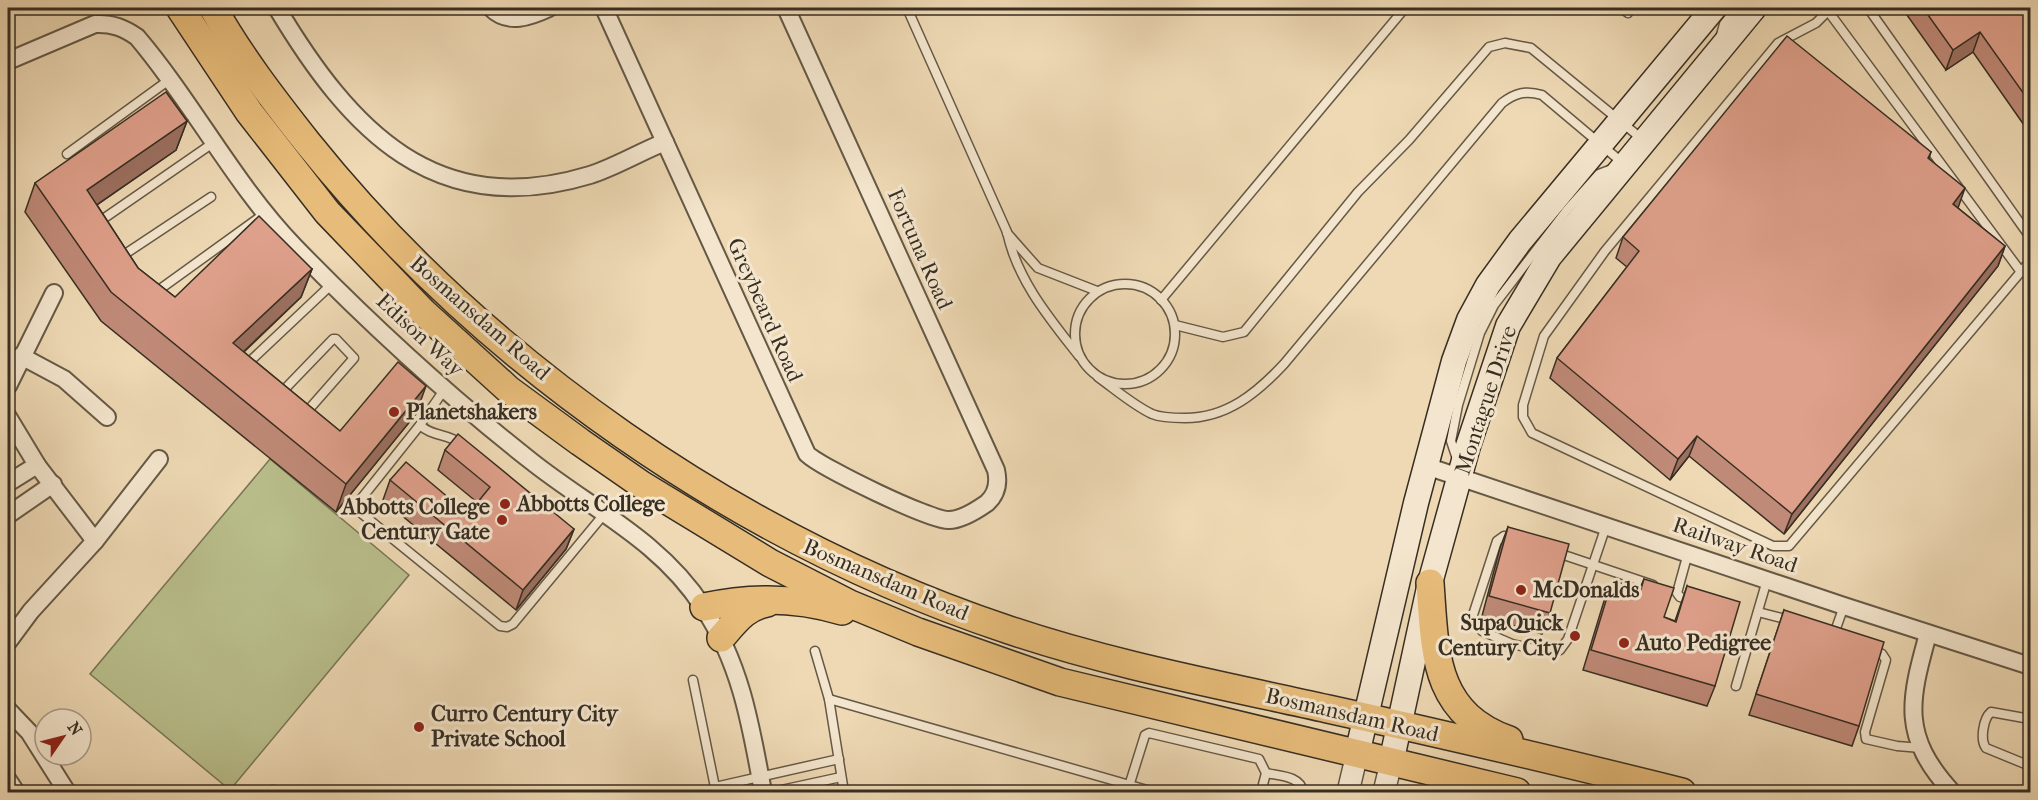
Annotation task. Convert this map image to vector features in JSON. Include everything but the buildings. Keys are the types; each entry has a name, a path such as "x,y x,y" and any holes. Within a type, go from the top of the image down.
{"main road":[{"name":"Bosmansdam Road","path":"180,8 249,112 327,212 423,312 509,390 642,486 741,545 850,604 918,632 1060,682 1361,735 1400,726 1682,792"},
{"name":"Bosmansdam Road","path":"213,8 262,85 342,186 380,226 447,293 532,365 662,460 801,543 861,573 1008,630 1154,671 1361,735"},
{"name":"Montague Drive","path":"1361,735 1426,466 1454,361 1468,320 1502,264 1714,8"},
{"name":"Montague Drive","path":"1391,763 1430,583 1468,446 1508,326 1549,257 1754,8"},
{"path":"1430,583 1438,666 1448,691 1463,713 1476,724 1502,737 1606,773"},
{"path":"704,607 749,599 783,601 834,608 892,627 918,632"},
{"path":"721,638 747,610 757,605 783,601"},
{"path":"1361,735 1383,743 1391,763"},
{"name":"Bosmansdam Road","path":"1391,763 1517,792"}],"street":[{"path":"277,8 301,48 334,93 374,136 410,161 454,179 491,188 537,185 590,175 665,142"},
{"path":"491,8 503,16 513,18 529,17 549,8"},
{"name":"Greybeard Road","path":"604,8 807,454 823,467 942,520 951,520 981,507"},
{"name":"Fortuna Road","path":"786,8 996,470 997,487 993,498 981,507"},
{"name":"Edison Way","path":"8,61 80,28 108,23 125,29 137,37 265,213 405,362 444,390 533,463 647,544 669,564 704,607 731,656 748,710 761,792"},
{"path":"8,386 54,293"},
{"path":"21,356 64,379 107,417"},
{"path":"8,417 37,465 94,542"},
{"path":"8,642 31,610 94,542 159,459"},
{"path":"8,483 37,465"},
{"name":"Railway Road","path":"1426,466 1928,634 2031,666"},
{"path":"8,515 53,484"},
{"path":"1928,634 1912,699 1914,725 1921,748 1937,775 1952,792"},
{"path":"8,710 29,732 67,792"},
{"path":"1348,792 1361,735"},
{"path":"1384,792 1391,763"},
{"path":"8,780 16,792"}],"lane":[{"path":"907,8 1007,232 1010,247 1024,279 1042,308 1098,377 1155,415 1193,418 1231,408 1251,396 1284,364 1502,103 1511,97 1528,91 1542,95 1624,164"},
{"path":"1161,300 1405,8"},
{"path":"1722,45 1721,35 1724,24 1737,8"},
{"path":"1868,8 2031,237"},
{"path":"2021,273 1830,9 1802,32 1778,43 1605,251 1544,336 1523,405 1526,425 1532,433 1773,546 1789,546 2021,273 2031,261"},
{"path":"1175,325 1222,337 1244,332 1358,192 1409,140 1489,47 1505,43 1531,48 1644,141"},
{"path":"67,154 169,80"},
{"path":"106,235 100,224 103,219 213,143"},
{"path":"128,265 120,253 211,196"},
{"path":"147,290 156,292 265,213"},
{"path":"1007,232 1038,268 1097,291"},
{"path":"253,378 244,370 246,364 333,283"},
{"path":"1079,356 1075,343 1076,321 1086,301 1097,291 1126,283 1140,285 1161,300 1171,313 1175,325 1175,341 1170,357 1160,370 1146,380 1122,384 1098,377"},
{"path":"276,397 333,339 336,339 354,358 301,418"},
{"path":"444,390 420,425 357,504 356,509 500,626 507,627 513,624 605,513"},
{"path":"268,391 284,404"},
{"path":"293,411 310,426"},
{"path":"420,425 431,434 450,436 466,448"},
{"path":"1519,539 1504,536 1497,541 1472,618 1482,631 1512,644 1554,653 1560,650 1568,639 1606,525"},
{"path":"571,535 580,542"},
{"path":"1551,550 1656,586"},
{"path":"1688,552 1677,593 1680,597 1701,602"},
{"path":"1736,686 1767,580"},
{"path":"1844,606 1834,634 1845,640"},
{"path":"1758,612 1797,622"},
{"path":"1863,647 1882,654 1886,660 1865,732 1866,739 1897,746 1921,748"},
{"path":"815,651 829,699 844,792"},
{"path":"693,680 715,790 760,775 839,759"},
{"path":"829,699 1154,792"},
{"path":"2031,719 1994,710 1986,716 1983,741 1986,748 2031,766"},
{"path":"1129,786 1145,735 1148,733 1259,759 1266,773 1261,792"},
{"path":"1266,773 1295,779 1303,792"},
{"path":"772,792 842,777"},
{"path":"743,782 761,792"},
{"path":"268,792 294,792"},
{"path":"930,792 947,792"}],"green space":[{"path":"270,459 409,575 230,790 90,674"}],"place":[{"name":"Planetshakers","path":"394,412"},
{"name":"Abbotts College","path":"505,504"},
{"name":"Abbotts College Century Gate","path":"502,520"},
{"name":"McDonalds","path":"1521,590"},
{"name":"SupaQuick Century City","path":"1575,636"},
{"name":"Auto Pedigree","path":"1624,643"},
{"name":"Curro Century City Private School","path":"419,727"}]}
